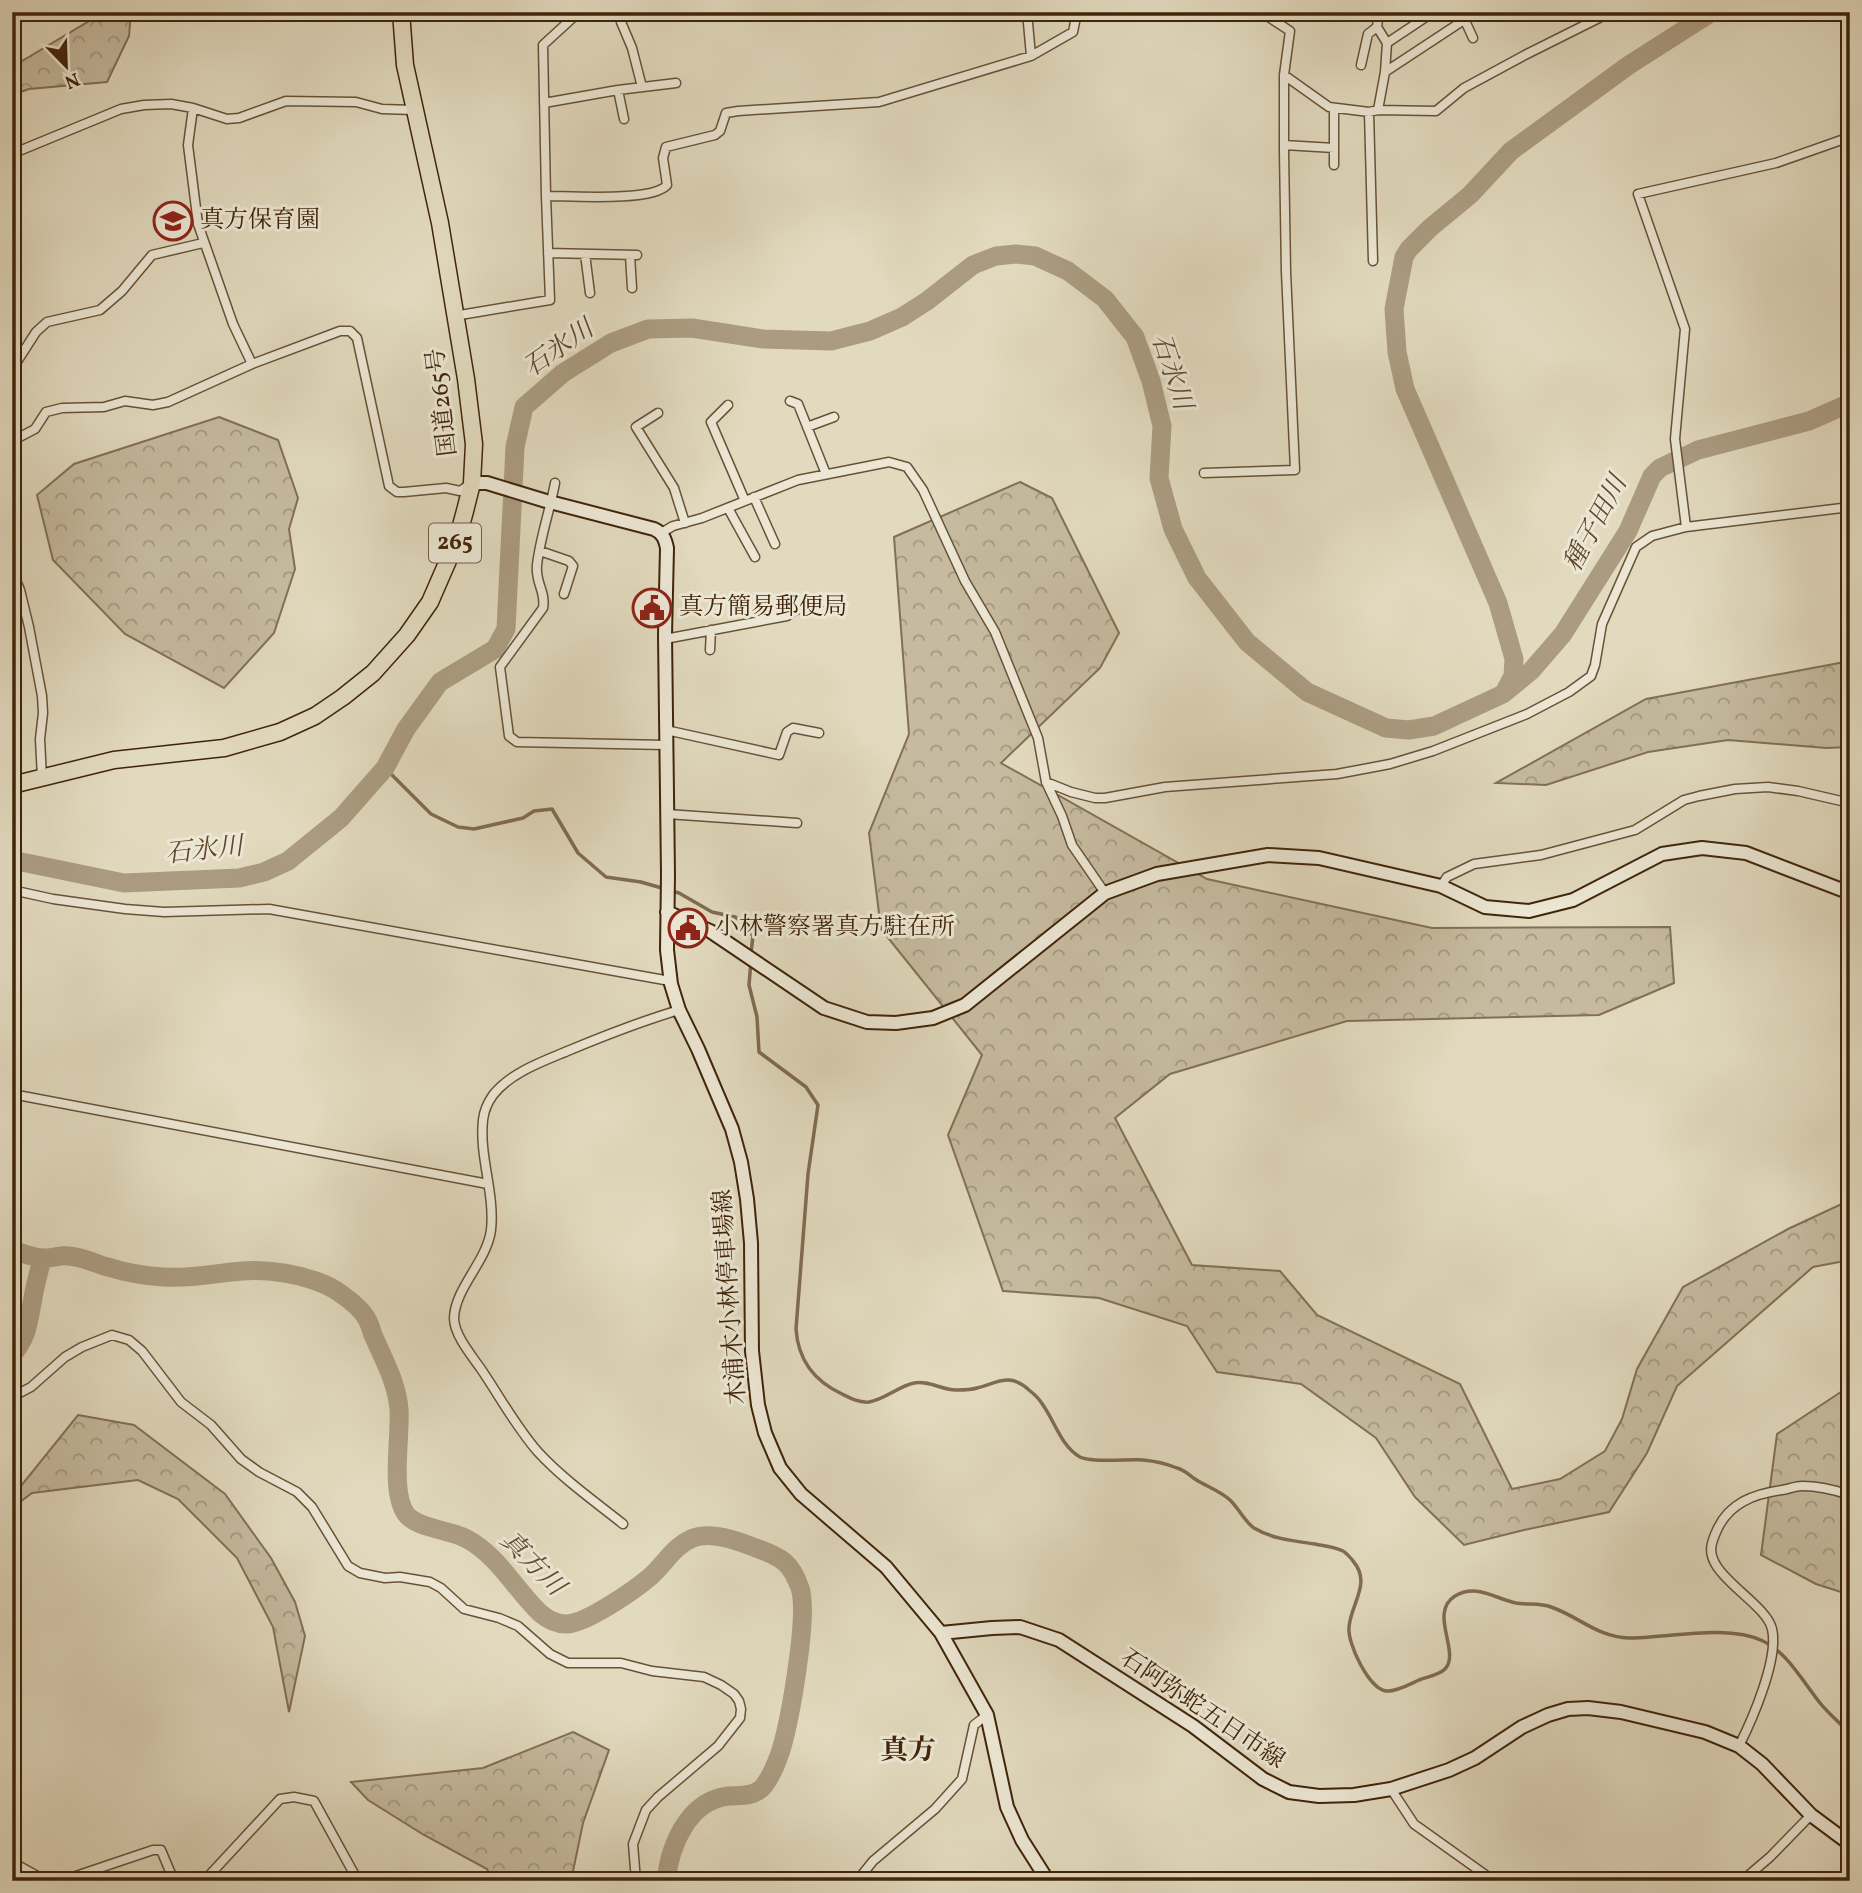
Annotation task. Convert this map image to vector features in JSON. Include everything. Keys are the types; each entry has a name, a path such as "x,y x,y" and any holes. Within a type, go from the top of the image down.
{"highway":[{"name":"国道265号","path":"12,786 114,760 224,748 280,732 315,716 373,673 407,635 430,602 479,483 440,223 405,65 401,12"}],"main road":[{"path":"479,483 661,533"},
{"name":"木浦木小林停車場線","path":"661,533 667,548 667,950 670,981 732,1129 741,1162 751,1243 754,1364 758,1405 780,1468 801,1494 886,1567 941,1633 987,1715 1007,1807 1021,1840 1048,1881"},
{"path":"667,912 710,930 824,1008 867,1022 896,1023 933,1018 965,1005 1105,893 1157,874 1268,855 1319,858 1441,886 1485,907 1529,911 1573,900 1661,854 1702,848 1746,853 1850,893"},
{"name":"石阿弥蛇五日市線","path":"941,1633 1020,1627 1059,1640 1193,1726 1263,1779 1289,1792 1319,1796 1354,1796 1391,1789 1450,1770 1475,1758 1522,1727 1569,1709 1621,1712 1705,1732 1739,1746 1762,1764 1811,1815 1850,1844"}],"street":[{"path":"454,316 550,300 543,45 579,12"},
{"path":"1027,12 1031,56"},
{"path":"546,196 628,197 663,191 667,185 663,158 666,147 715,135 720,131 726,113 879,102 1031,56 1073,32 1077,12"},
{"path":"1209,12 1216,12"},
{"path":"1204,473 1295,470 1286,272 1284,145 1284,75 1290,31 1272,15 1261,12"},
{"path":"1373,261 1373,111 1385,72 1387,43 1377,27 1378,12"},
{"path":"1387,43 1431,12"},
{"path":"1385,72 1462,16 1473,38"},
{"path":"1284,75 1329,107 1373,111 1436,111 1464,88 1599,18"},
{"path":"621,23 632,48 642,87"},
{"path":"1361,65 1367,34 1377,27"},
{"path":"544,103 676,83"},
{"path":"618,90 624,119"},
{"path":"12,152 121,109 144,105 170,104 228,119 239,118 286,101 356,103 382,109 414,110"},
{"path":"193,108 188,145 198,225 233,324 252,364"},
{"path":"1334,108 1334,165"},
{"path":"1686,527 1675,439 1685,329 1638,194 1776,163 1850,138"},
{"path":"1284,145 1334,148"},
{"path":"12,366 36,332 47,322 100,310 121,291 152,255 203,243"},
{"path":"548,253 634,255 632,288"},
{"path":"585,254 590,293"},
{"path":"12,443 35,429 46,412 62,408 104,407 125,401 153,405 168,402 252,364 340,331 350,331 357,338 389,486 397,492 446,488 460,491 479,483"},
{"path":"790,401 798,404 825,474"},
{"path":"728,405 711,422 745,501"},
{"path":"658,413 636,427 674,488 685,523"},
{"path":"807,427 835,417"},
{"path":"661,533 673,526 702,519 798,480 889,462 907,467 923,491 965,581 995,632 1038,738 1046,782 1072,845 1105,893"},
{"path":"555,483 549,502 537,577 545,598 543,608 500,667 509,736 517,742 666,745"},
{"path":"754,497 775,544"},
{"path":"1046,782 1071,792 1105,798 1165,787 1337,774 1390,764 1433,751 1527,714 1569,692 1591,676 1602,624 1636,547 1652,536 1686,527 1850,507"},
{"path":"728,508 755,557"},
{"path":"540,551 569,561 573,566 564,594"},
{"path":"12,571 20,590 29,627 42,696 42,778"},
{"path":"665,639 787,616 793,611 832,599"},
{"path":"710,650 711,630"},
{"path":"666,730 779,755 788,732 793,728 819,733"},
{"path":"1441,886 1447,877 1474,864 1541,855 1635,830 1684,800 1699,796 1735,789 1768,788 1798,791 1850,803"},
{"path":"667,814 797,823"},
{"path":"12,890 53,899 164,912 269,909 670,981"},
{"path":"623,1524 566,1478 514,1422 464,1344 454,1317 457,1302 486,1248 491,1233 482,1143 483,1117 494,1094 511,1079 534,1065 619,1029 680,1010"},
{"path":"12,1094 488,1184"},
{"path":"12,1397 31,1387 65,1357 82,1347 113,1335 129,1340 142,1351 181,1402 211,1425 241,1459 297,1492 312,1507 348,1566 360,1573 430,1582 441,1588 464,1609 518,1626 550,1654 568,1663 609,1662 652,1671 704,1677 734,1693 741,1709 740,1718 718,1746 646,1810 633,1844 636,1881"},
{"path":"1739,1746 1750,1724 1769,1668 1772,1628 1766,1617 1716,1565 1710,1550 1720,1523 1734,1506 1760,1493 1800,1486 1850,1495"},
{"path":"857,1881 873,1861 935,1809 962,1779 974,1725 987,1715"},
{"path":"1391,1789 1413,1824 1494,1881"},
{"path":"204,1881 280,1799 294,1797 314,1801 358,1881"},
{"path":"1742,1881 1811,1815"},
{"path":"61,1881 153,1850 161,1850 174,1881"},
{"path":"12,1862 49,1881"}],"green space":[{"path":"85,12 131,12 129,36 107,82 29,89 12,95 12,67 89,21"},
{"path":"219,417 278,440 298,498 289,529 295,569 274,633 224,688 125,634 53,560 37,495 74,464"},
{"path":"1020,482 1052,498 1119,633 1100,668 1001,763 1207,879 1432,928 1670,927 1674,983 1599,1015 1347,1021 1170,1074 1115,1118 1192,1265 1280,1271 1317,1315 1460,1384 1512,1489 1560,1479 1605,1451 1622,1419 1637,1369 1683,1287 1788,1229 1850,1200 1850,1260 1813,1267 1677,1386 1647,1453 1609,1512 1464,1545 1415,1497 1376,1438 1301,1384 1217,1372 1187,1326 1099,1298 1003,1291 948,1135 982,1055 881,929 869,833 909,734 894,537"},
{"path":"1850,661 1850,747 1826,748 1728,740 1648,752 1546,785 1496,783 1646,699"},
{"path":"1850,1386 1850,1595 1816,1584 1761,1555 1777,1434"},
{"path":"78,1415 134,1425 225,1494 271,1558 295,1602 305,1636 289,1712 273,1627 237,1558 178,1499 138,1480 32,1493 12,1508 12,1497"},
{"path":"573,1732 609,1750 583,1823 571,1881 492,1881 487,1869 424,1835 368,1800 351,1782 483,1768"}],"waterway":[{"name":"石氷川","path":"1504,693 1513,676 1514,659 1498,603 1405,389 1397,352 1394,309 1404,257 1430,228 1470,195 1511,151 1629,65 1712,12"},
{"name":"石氷川","path":"12,860 124,883 239,878 264,872 288,861 341,818 385,768 406,729 440,682 495,649 506,629 515,447 524,407 563,373 611,343 648,329 692,328 763,339 831,341 870,331 902,317 973,265 996,256 1035,256 1068,271 1105,299 1135,337 1151,381 1162,426 1159,478 1173,529 1197,578 1247,642 1307,692 1386,728 1409,730 1434,726 1503,694 1531,671 1563,634 1628,531 1652,476 1660,468 1698,450 1809,421 1850,403"},
{"path":"385,768 431,814 458,827 474,829 523,818 534,811 552,809 578,853 606,877 641,882 679,893 712,912 735,917 747,926 753,936 751,953"},
{"path":"751,961 749,985 757,1017 759,1052 806,1087 818,1105 808,1174 796,1329 804,1360 823,1383 848,1397 865,1402 875,1401 914,1383 961,1390 975,1389 1003,1380 1016,1381 1039,1399 1063,1440 1080,1457 1147,1460 1180,1469 1227,1498 1245,1519 1261,1532 1343,1551 1352,1560 1361,1577 1349,1627 1355,1654 1366,1674 1379,1688 1386,1691 1403,1687 1445,1669 1450,1653 1444,1622 1447,1603 1463,1592 1478,1591 1516,1603 1551,1607 1618,1637 1732,1633 1763,1641 1788,1660 1820,1703 1850,1734"},
{"name":"真方川","path":"12,1250 42,1258 73,1256 122,1271 157,1277 242,1271 274,1272 296,1275 331,1287 358,1307 366,1318 396,1390 399,1409 398,1492 406,1514 417,1523 459,1535 487,1553 531,1604 552,1621 562,1624 575,1622 610,1605 644,1582 675,1550 700,1536 741,1542 765,1551 789,1566 800,1588 802,1620 793,1693 778,1760 768,1780 758,1791 714,1800 702,1806 692,1816 677,1840 666,1881"},
{"path":"12,1355 27,1328 42,1259"}],"place":[{"name":"真方保育園","path":"173,221"},
{"name":"真方簡易郵便局","path":"652,608"},
{"name":"小林警察署真方駐在所","path":"688,928"}],"district":[{"name":"真方","path":"908,1751"}],"water label":[{"name":"種子田川","path":"1596,524"}]}
